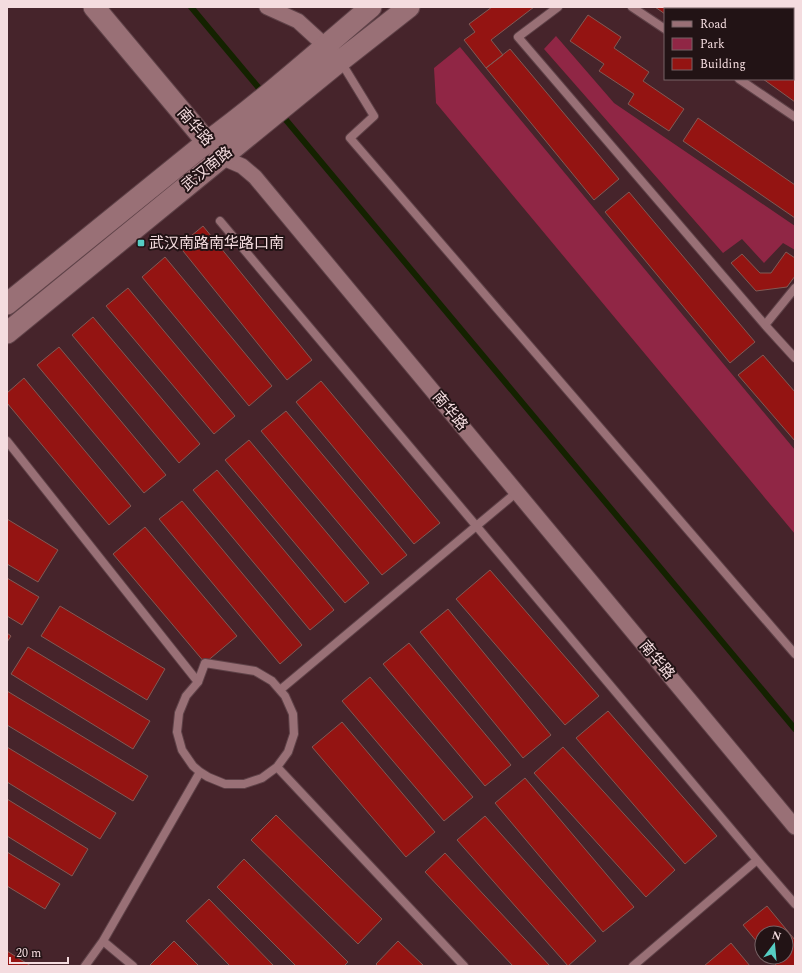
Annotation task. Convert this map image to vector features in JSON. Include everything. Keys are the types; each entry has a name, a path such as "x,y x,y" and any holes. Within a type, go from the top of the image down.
{"main road":[{"name":"南华路","path":"94,7 206,142"},
{"name":"武汉南路","path":"7,333 221,157 237,132 323,48 371,7"},
{"name":"武汉南路","path":"7,304 206,142 237,132 338,63 409,7"}],"street":[{"path":"267,7 298,21 338,63"},
{"name":"南华路","path":"206,142 221,157 242,166 255,176 795,826"}],"lane":[{"path":"558,7 518,37 795,358"},
{"path":"632,7 664,28"},
{"path":"338,63 374,116 350,138 795,654"},
{"path":"740,80 795,117"},
{"path":"220,221 795,904"},
{"path":"765,325 795,288"},
{"path":"7,441 198,682"},
{"path":"280,690 517,492"},
{"path":"204,663 255,671 272,681 285,696 293,714 294,734 288,752 277,767 262,778 244,784 225,784 208,777 193,766 182,750 178,732 179,713 186,696 198,682 204,663"},
{"path":"277,767 464,966"},
{"path":"86,966 103,941 200,772"},
{"path":"634,966 757,860"},
{"path":"103,941 133,966"}],"green space":[{"path":"556,36 614,103 795,226 795,250 783,243 764,263 742,239 723,253 544,49"},
{"path":"460,47 795,450 795,534 436,103 434,68"}],"building":[{"path":"492,7 534,7 491,40 503,55 486,68 464,40 475,32 469,24"},
{"path":"655,7 714,8 664,8 664,13"},
{"path":"780,7 795,7 795,18 794,8"},
{"path":"588,15 621,37 614,48 649,72 643,81 684,109 669,131 628,104 634,94 599,71 604,64 570,41"},
{"path":"510,49 619,179 594,200 486,68"},
{"path":"794,63 795,64 795,102 764,80 794,80"},
{"path":"698,118 795,185 795,218 683,141"},
{"path":"629,192 755,342 730,363 605,212"},
{"path":"203,226 312,360 287,380 179,246"},
{"path":"786,252 795,258 795,276 787,287 756,291 731,263 742,254 760,273 771,273"},
{"path":"165,257 272,386 249,406 142,277"},
{"path":"128,288 235,416 214,434 106,306"},
{"path":"93,317 200,444 179,463 72,335"},
{"path":"59,347 166,475 144,493 37,365"},
{"path":"763,355 795,392 795,441 738,375"},
{"path":"24,378 131,506 109,525 7,403 7,393"},
{"path":"321,381 440,523 414,544 296,402"},
{"path":"286,411 407,555 382,575 261,431"},
{"path":"249,440 369,583 345,603 225,460"},
{"path":"217,470 334,610 310,630 193,490"},
{"path":"182,501 302,645 280,664 159,519"},
{"path":"7,519 58,550 38,582 7,564"},
{"path":"145,527 237,636 205,663 113,554"},
{"path":"490,570 599,696 565,725 456,599"},
{"path":"7,578 39,597 22,625 7,616"},
{"path":"60,606 165,669 147,700 41,636"},
{"path":"448,609 551,735 523,758 420,632"},
{"path":"7,633 11,636 7,642"},
{"path":"409,643 511,765 485,786 383,664"},
{"path":"28,647 150,721 133,749 11,674"},
{"path":"370,677 473,797 444,821 342,701"},
{"path":"7,691 148,776 133,801 7,725"},
{"path":"608,711 717,836 685,864 576,738"},
{"path":"342,722 435,832 406,857 312,747"},
{"path":"7,747 116,813 100,839 7,782"},
{"path":"563,747 675,870 646,897 534,773"},
{"path":"525,778 634,907 603,932 495,803"},
{"path":"7,799 88,849 72,876 7,836"},
{"path":"276,815 382,919 358,944 251,840"},
{"path":"485,816 596,941 568,966 457,840"},
{"path":"7,852 60,884 45,909 7,886"},
{"path":"445,853 550,966 513,966 425,872"},
{"path":"244,859 348,962 344,966 296,966 217,887"},
{"path":"209,899 274,966 230,966 186,921"},
{"path":"767,906 783,925 754,925 754,938 743,925"},
{"path":"794,939 795,966 776,965 794,965"},
{"path":"174,941 199,966 149,966"},
{"path":"398,941 424,966 378,966 376,964"},
{"path":"731,943 750,966 704,966"},
{"path":"7,951 31,966 7,966"}],"waterway":[{"path":"191,7 263,93"},
{"path":"281,114 795,729"}],"place":[{"name":"武汉南路南华路口南","path":"141,243"}]}
